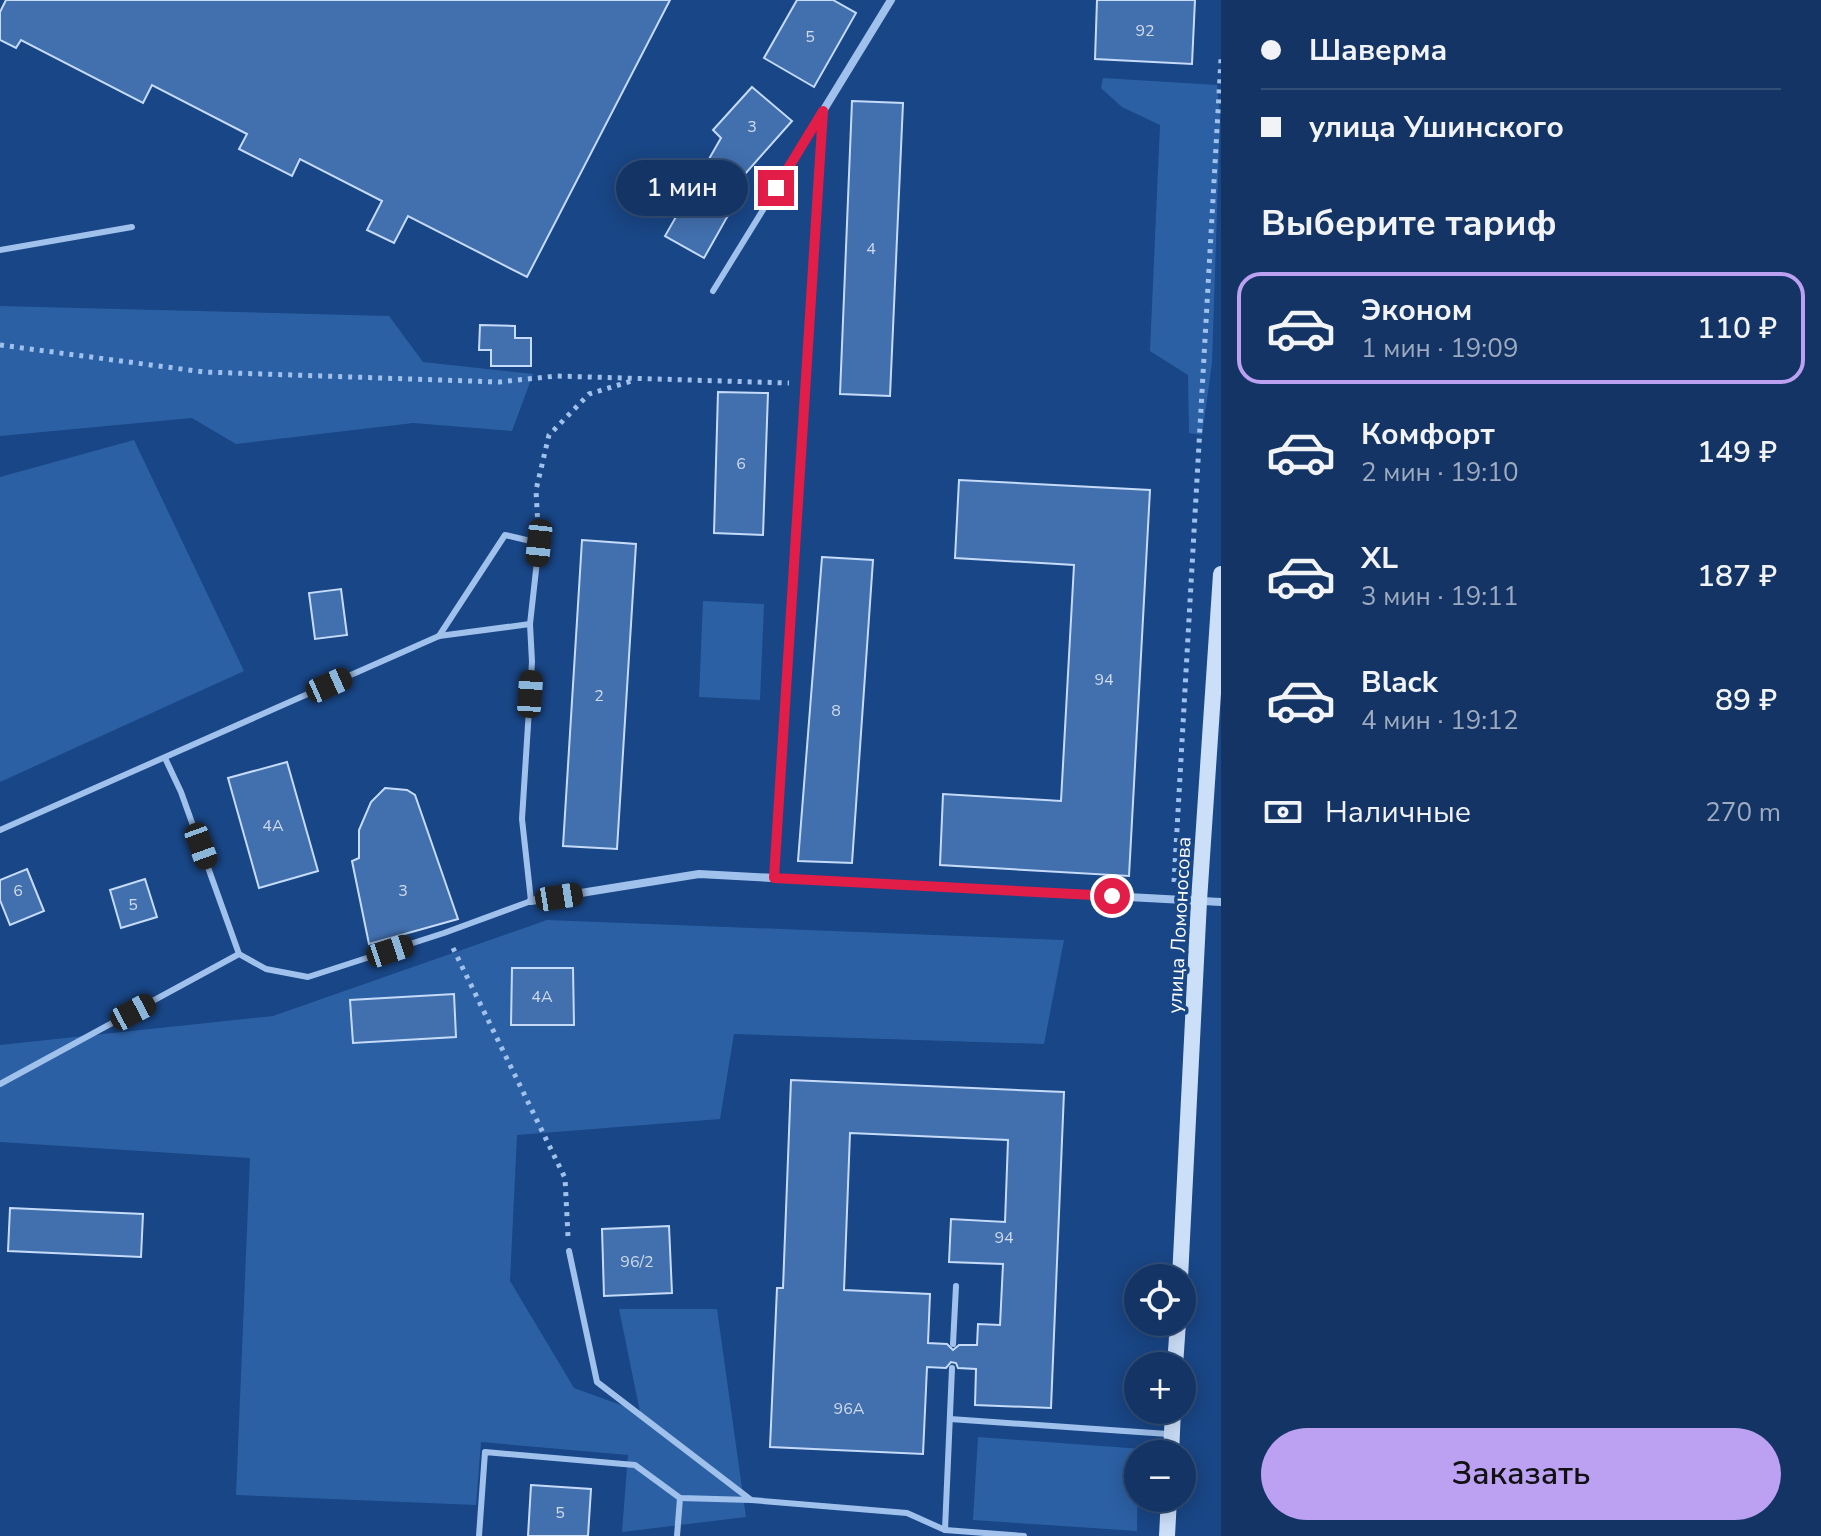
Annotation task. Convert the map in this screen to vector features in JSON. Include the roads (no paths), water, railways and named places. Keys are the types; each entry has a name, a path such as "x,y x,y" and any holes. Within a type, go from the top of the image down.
{"main road":[{"name":"улица Ломоносова","path":"1181,1264 1199,901 1221,574"},
{"path":"1172,1424 1172,1440"},
{"path":"1167,1536 1168,1512"}],"street":[{"path":"774,878 823,111 891,0"},
{"path":"531,901 699,874 1221,902"}],"lane":[{"path":"713,291 823,111"},
{"path":"0,250 132,227"},
{"path":"165,758 181,792 239,954 266,969 308,977 531,901 522,819 532,662 530,624 539,543 505,535 439,636"},
{"path":"0,830 439,636 530,624"},
{"path":"0,1084 239,954"},
{"path":"569,1251 597,1382 751,1500"},
{"path":"953,1344 956,1286"},
{"path":"945,1530 952,1368"},
{"path":"950,1419 1172,1434"},
{"path":"479,1536 485,1452 635,1465 680,1498 751,1500 907,1513 945,1530 1024,1536"},
{"path":"677,1536 680,1498"}]}
